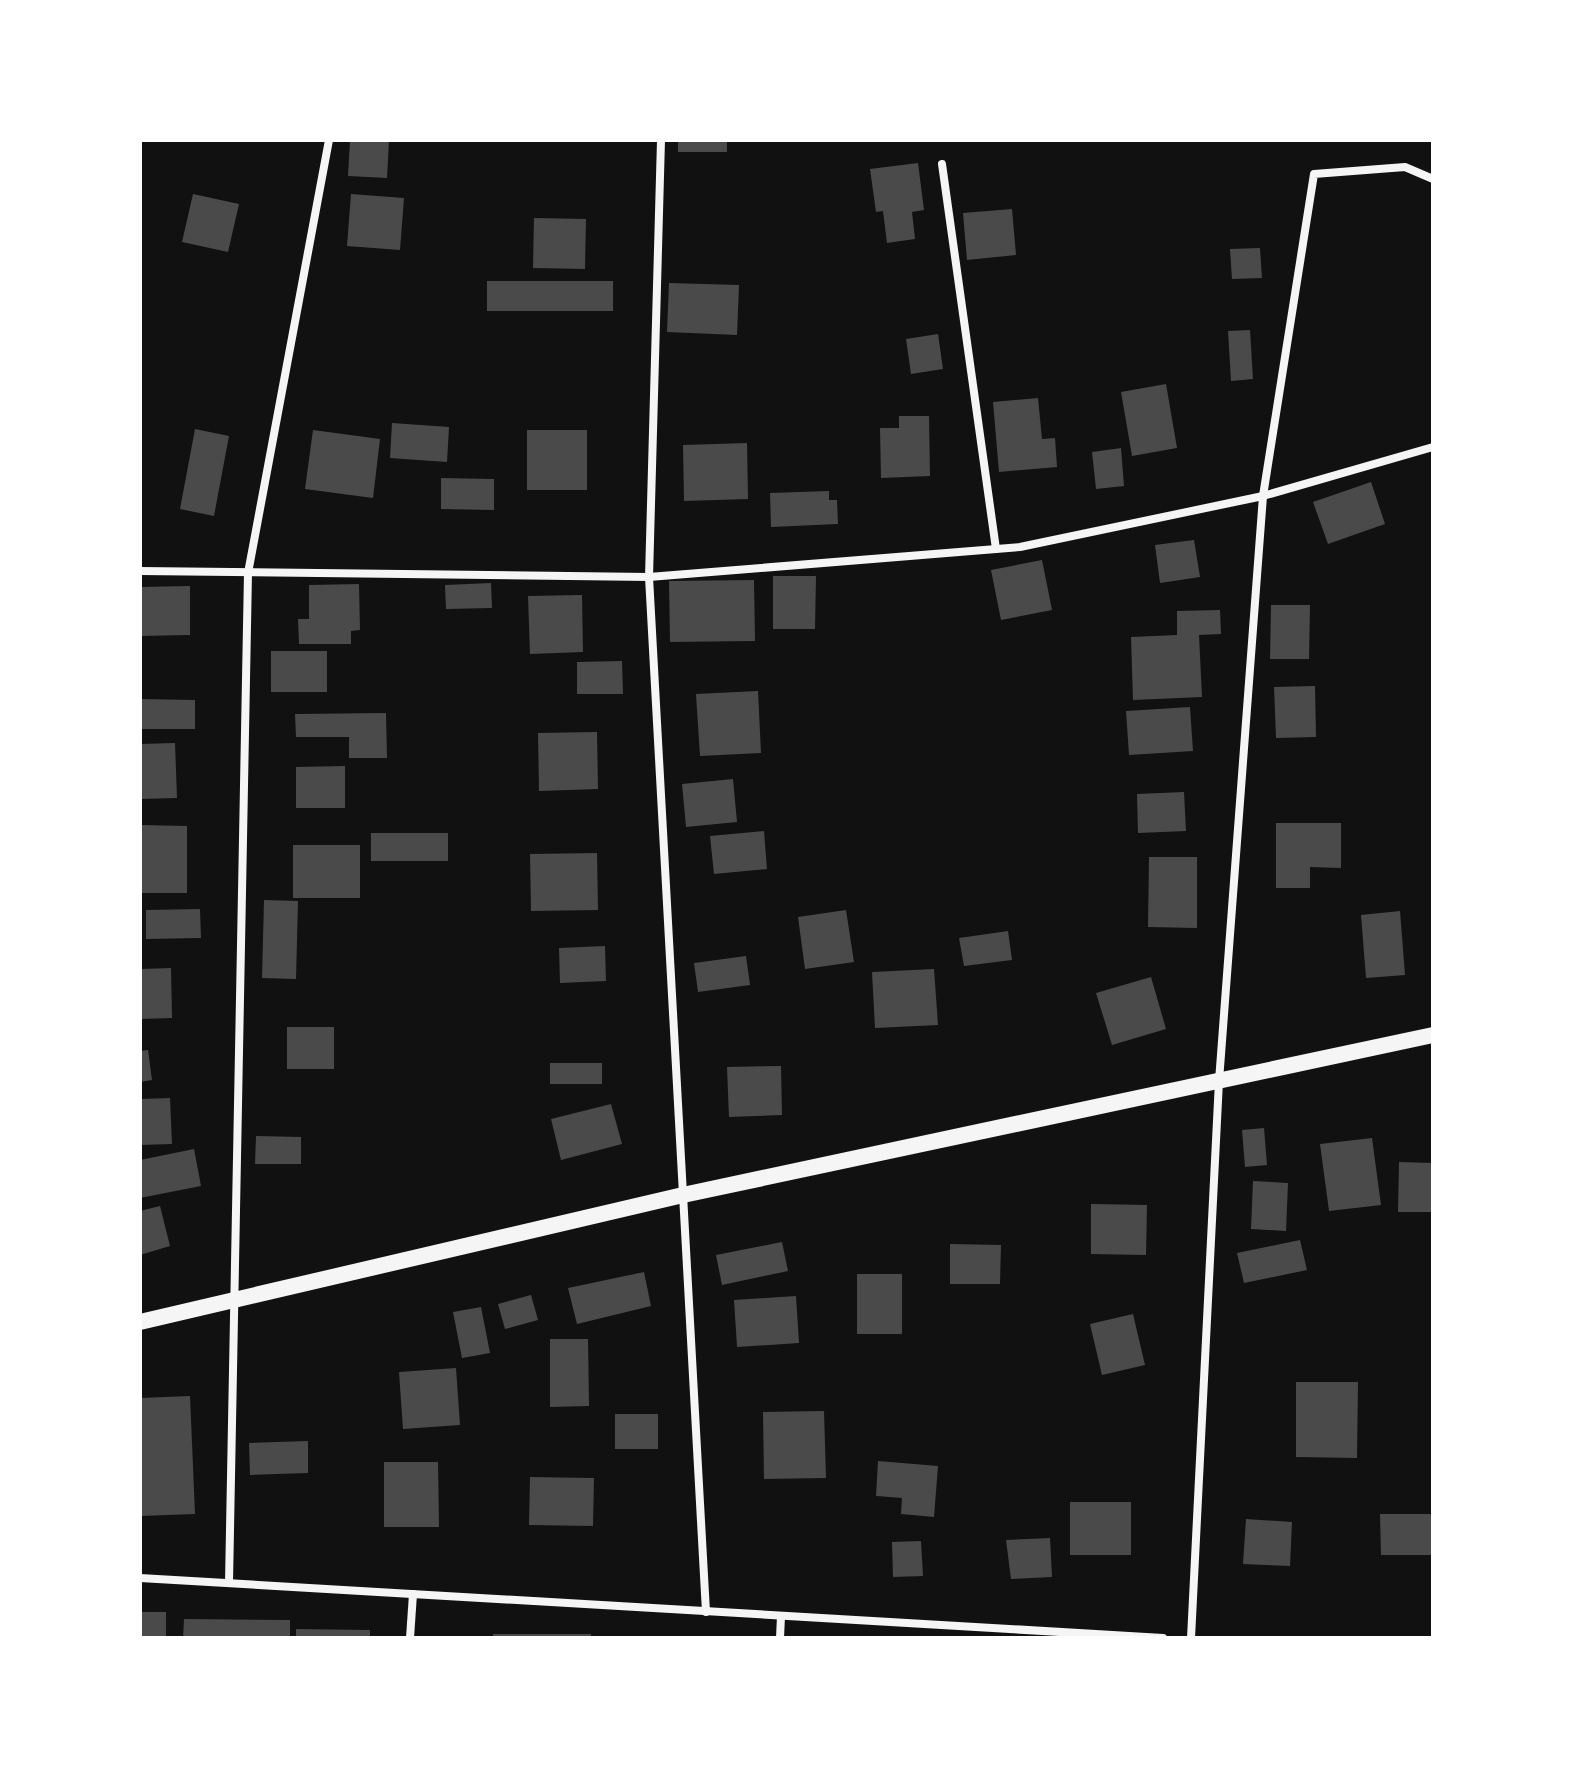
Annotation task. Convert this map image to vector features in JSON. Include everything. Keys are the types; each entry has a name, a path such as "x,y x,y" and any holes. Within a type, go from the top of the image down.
{"main road":[{"path":"140,1322 683,1195 1433,1035"}],"street":[{"path":"229,1583 248,573 329,140"},
{"path":"661,140 649,577 706,1612"},
{"path":"942,164 996,549"},
{"path":"1191,1638 1219,1081 1263,496 1303,235 1314,174 1405,167 1433,179"},
{"path":"140,571 649,577 996,549 1263,496 1433,447"},
{"path":"140,1578 1163,1638"},
{"path":"410,1638 413,1594"},
{"path":"780,1638 781,1616"}],"building":[{"path":"350,140 389,140 387,178 348,176"},
{"path":"678,140 727,140 727,152 678,152"},
{"path":"918,163 924,210 912,212 915,239 887,243 883,211 876,212 870,169"},
{"path":"193,194 239,204 228,252 182,242"},
{"path":"351,194 404,198 400,250 347,246"},
{"path":"1012,209 1016,255 967,260 963,213"},
{"path":"534,218 586,219 585,269 533,268"},
{"path":"1260,248 1262,278 1232,279 1230,249"},
{"path":"487,281 613,281 613,311 487,311"},
{"path":"669,283 739,285 737,335 667,332"},
{"path":"1250,330 1253,379 1231,381 1228,331"},
{"path":"938,334 943,369 911,374 906,339"},
{"path":"1166,384 1177,448 1132,456 1121,392"},
{"path":"1038,398 1042,439 1055,438 1057,467 999,472 993,402"},
{"path":"899,416 929,416 930,476 881,478 880,428 899,428"},
{"path":"392,423 449,427 447,462 390,458"},
{"path":"195,429 229,436 214,516 180,509"},
{"path":"313,430 380,439 373,498 305,489"},
{"path":"527,430 587,430 587,490 527,490"},
{"path":"747,443 748,499 684,501 683,445"},
{"path":"1121,448 1124,486 1096,489 1092,452"},
{"path":"441,478 494,479 494,510 441,509"},
{"path":"1371,482 1385,524 1328,544 1313,502"},
{"path":"829,491 829,500 837,500 838,524 771,527 770,493"},
{"path":"1194,540 1200,577 1160,583 1155,545"},
{"path":"1042,560 1052,610 1001,620 991,570"},
{"path":"773,576 816,576 815,629 773,629"},
{"path":"754,580 755,641 670,642 669,581"},
{"path":"491,583 492,608 446,609 445,585"},
{"path":"359,584 360,630 351,631 351,644 299,644 298,619 309,619 309,585"},
{"path":"190,586 190,635 140,636 140,587"},
{"path":"582,595 583,652 530,654 528,596"},
{"path":"1271,605 1310,605 1309,659 1270,659"},
{"path":"1220,610 1221,634 1199,635 1202,697 1133,700 1131,637 1177,635 1177,611"},
{"path":"271,651 327,651 327,692 271,692"},
{"path":"622,661 623,694 577,694 577,662"},
{"path":"1315,686 1316,737 1276,738 1274,687"},
{"path":"758,691 761,753 700,756 696,694"},
{"path":"140,699 195,700 195,729 140,729"},
{"path":"1190,707 1193,751 1129,755 1126,711"},
{"path":"386,713 387,758 349,758 349,737 296,737 295,714"},
{"path":"597,732 598,789 539,791 538,733"},
{"path":"175,743 177,798 140,799 140,744"},
{"path":"345,766 345,808 296,808 296,767"},
{"path":"733,779 737,822 686,827 682,784"},
{"path":"1184,792 1186,831 1138,833 1137,794"},
{"path":"1276,823 1341,823 1341,868 1310,867 1310,888 1276,888"},
{"path":"140,825 187,826 187,893 140,893"},
{"path":"764,831 767,869 714,874 710,836"},
{"path":"371,833 448,833 448,861 371,861"},
{"path":"293,845 360,845 360,898 293,898"},
{"path":"597,853 598,910 531,911 530,854"},
{"path":"1149,857 1197,857 1197,928 1148,927"},
{"path":"264,900 298,901 296,979 262,978"},
{"path":"200,909 201,938 146,939 146,910"},
{"path":"846,910 854,962 805,969 798,917"},
{"path":"1400,911 1405,975 1366,978 1361,915"},
{"path":"1008,931 1012,960 964,966 959,938"},
{"path":"605,946 606,981 560,983 559,948"},
{"path":"746,956 750,985 698,992 694,963"},
{"path":"171,968 172,1018 140,1019 140,969"},
{"path":"934,969 938,1025 875,1028 872,972"},
{"path":"1151,977 1166,1029 1112,1045 1096,993"},
{"path":"287,1027 334,1027 334,1069 287,1069"},
{"path":"148,1050 152,1080 140,1082 140,1051"},
{"path":"550,1063 602,1063 602,1084 550,1084"},
{"path":"781,1066 782,1115 729,1117 727,1067"},
{"path":"170,1098 172,1144 140,1145 140,1099"},
{"path":"611,1104 622,1144 561,1160 551,1119"},
{"path":"1264,1128 1267,1165 1245,1167 1242,1130"},
{"path":"256,1136 301,1137 301,1164 255,1164"},
{"path":"1372,1138 1381,1205 1329,1211 1320,1144"},
{"path":"194,1149 201,1186 140,1198 140,1160"},
{"path":"1399,1162 1433,1163 1433,1212 1398,1212"},
{"path":"1253,1181 1288,1183 1286,1231 1251,1229"},
{"path":"1091,1204 1147,1205 1146,1255 1091,1254"},
{"path":"160,1206 170,1246 140,1255 140,1211"},
{"path":"1300,1240 1307,1270 1244,1283 1237,1253"},
{"path":"782,1242 788,1271 722,1285 716,1255"},
{"path":"950,1244 1001,1245 1000,1284 950,1284"},
{"path":"644,1272 651,1306 577,1324 568,1288"},
{"path":"857,1274 902,1274 902,1334 857,1334"},
{"path":"531,1295 538,1320 505,1329 498,1304"},
{"path":"796,1296 799,1343 737,1347 734,1300"},
{"path":"481,1307 490,1353 462,1358 453,1312"},
{"path":"1133,1314 1145,1365 1102,1375 1090,1324"},
{"path":"550,1339 588,1339 589,1406 550,1407"},
{"path":"456,1368 460,1425 403,1429 399,1372"},
{"path":"1296,1382 1358,1382 1357,1458 1296,1457"},
{"path":"190,1396 195,1514 140,1516 140,1398"},
{"path":"824,1411 826,1478 764,1479 763,1412"},
{"path":"615,1414 658,1414 658,1449 615,1449"},
{"path":"308,1441 308,1473 250,1475 249,1443"},
{"path":"878,1461 938,1466 934,1517 901,1514 902,1498 876,1496"},
{"path":"384,1462 438,1462 439,1527 384,1527"},
{"path":"530,1477 594,1478 593,1526 529,1525"},
{"path":"1070,1502 1131,1502 1131,1555 1070,1555"},
{"path":"1380,1514 1433,1514 1433,1555 1381,1555"},
{"path":"1246,1519 1292,1522 1290,1566 1243,1564"},
{"path":"1050,1538 1052,1577 1011,1579 1006,1540"},
{"path":"921,1541 923,1576 893,1577 892,1542"},
{"path":"140,1612 166,1612 166,1638 140,1638"},
{"path":"184,1619 290,1620 290,1638 183,1638"},
{"path":"296,1629 370,1630 370,1638 296,1638"},
{"path":"493,1634 591,1634 591,1638 493,1638"}]}
